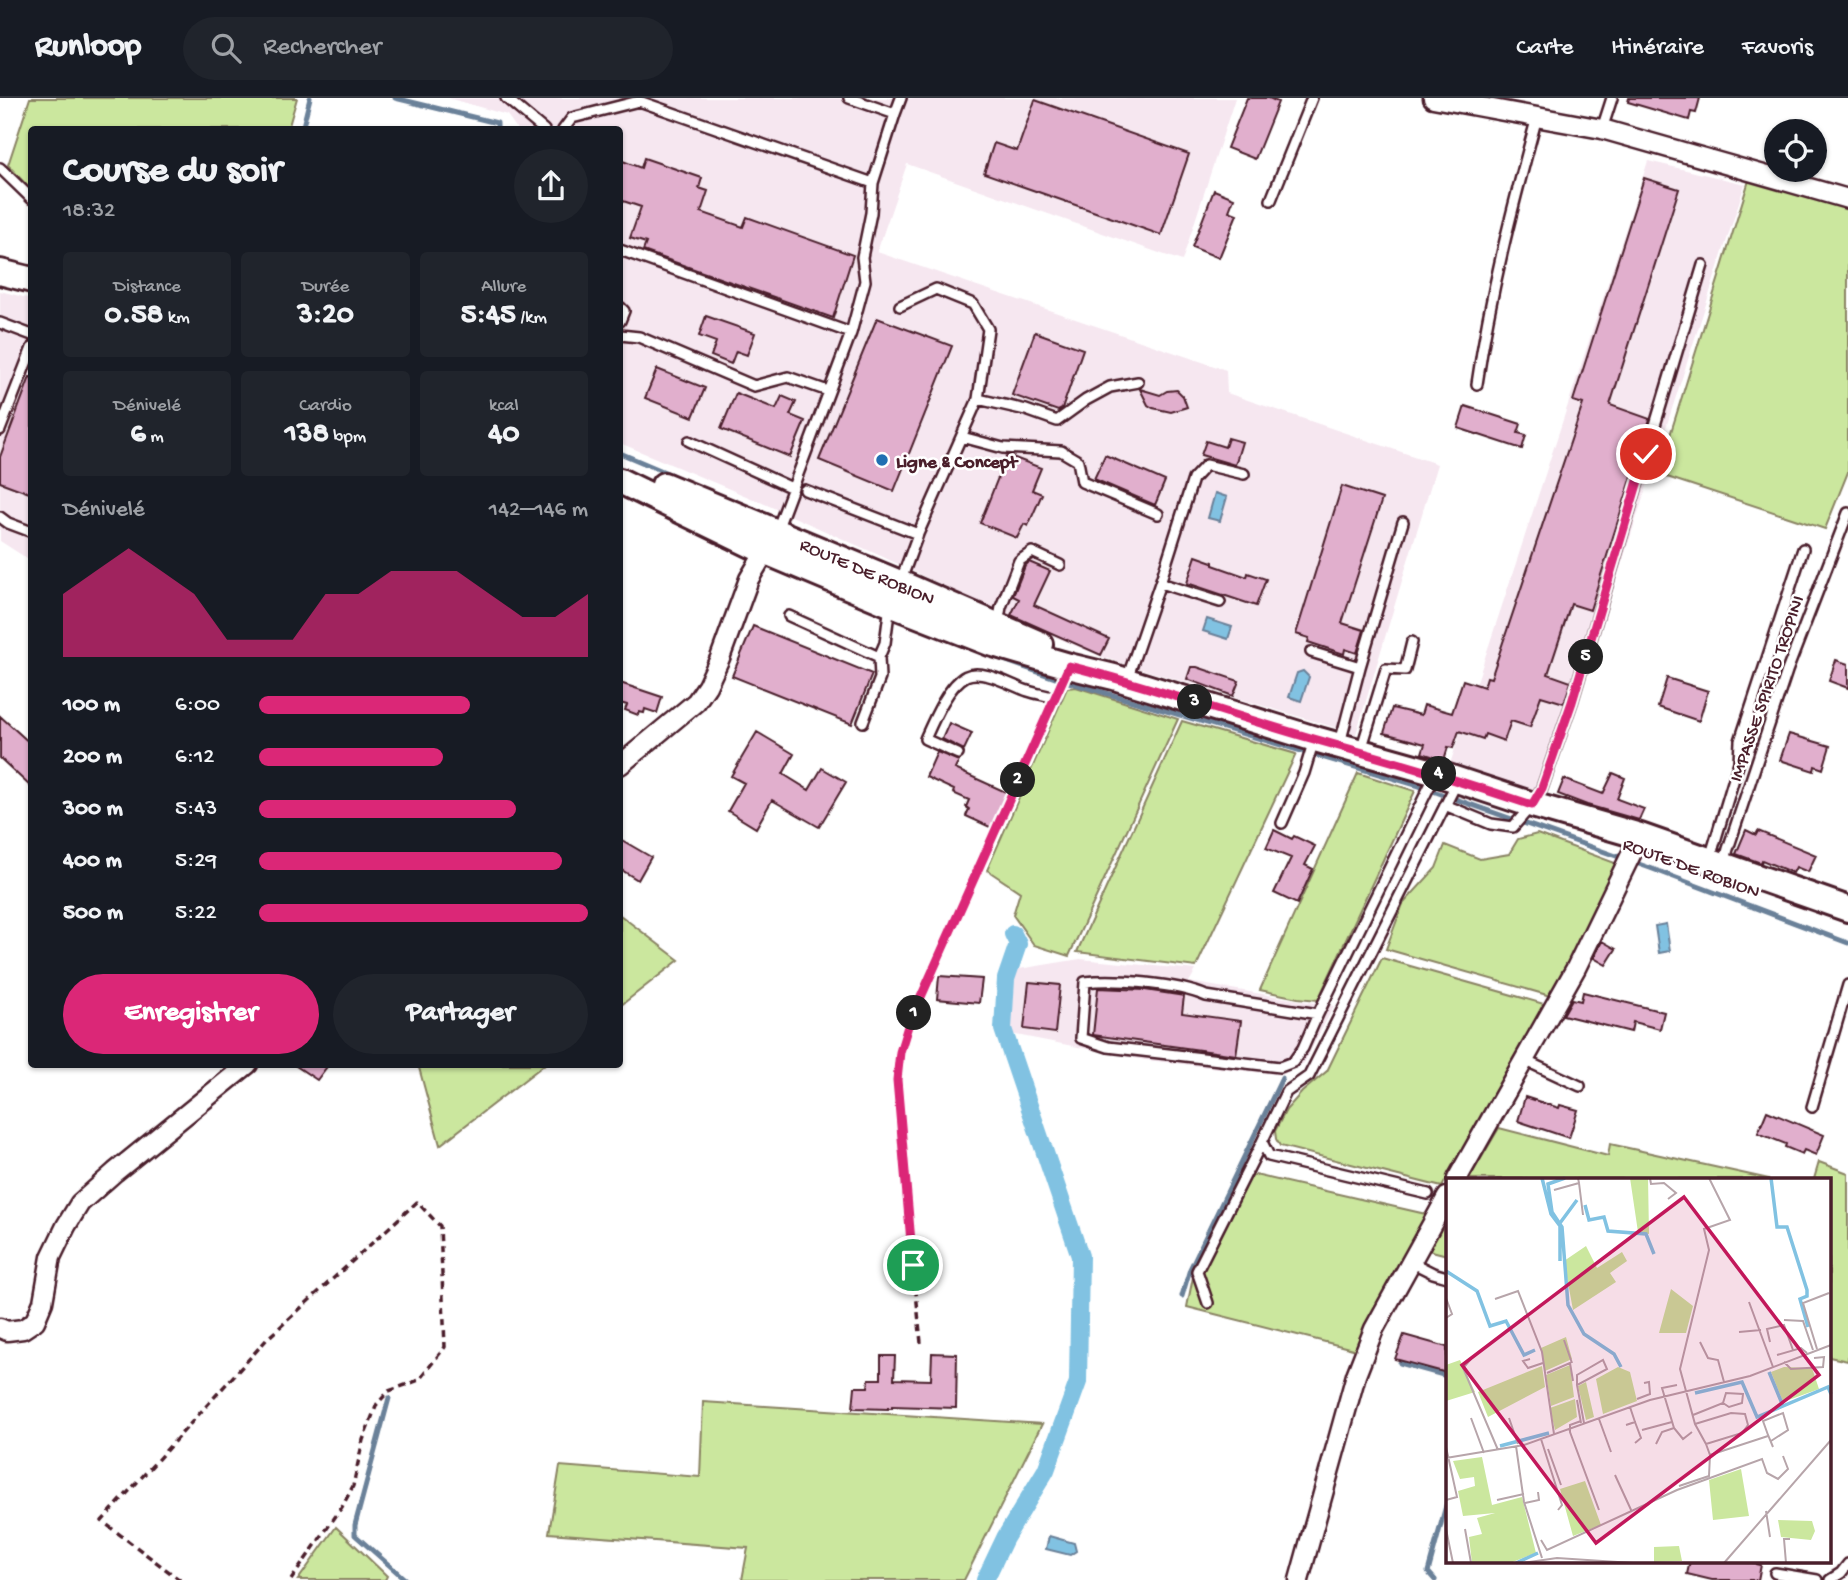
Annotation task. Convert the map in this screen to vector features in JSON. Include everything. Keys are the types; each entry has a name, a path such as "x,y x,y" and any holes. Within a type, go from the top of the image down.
{"main road":[{"path":"0,272 28,279"},
{"name":"ROUTE DE ROBION","path":"623,470 663,485 769,541 852,563 895,593 990,643 1120,679 1446,777 1718,867 1847,913"},
{"name":"ROUTE DE ROBION","path":"623,482 674,508 769,541 895,593 997,625 1120,679"},
{"name":"ROUTE DE ROBION","path":"1718,867 1793,902 1847,913"}],"street":[{"path":"1433,98 1602,129 1848,199"},
{"path":"623,763 696,702 707,686 749,579 769,541"},
{"path":"1458,1178 1576,968 1637,841"},
{"path":"0,1328 7,1331 23,1329 35,1321 43,1302 51,1257 80,1203 243,1068"},
{"path":"1299,1580 1356,1375 1374,1329 1446,1199"}],"lane":[{"path":"506,98 539,126"},
{"path":"849,98 895,114"},
{"path":"769,541 851,333 866,281 862,257 871,213 873,183 901,98"},
{"path":"1272,200 1312,98"},
{"path":"1602,129 1612,98"},
{"path":"566,126 572,118 639,101 873,183"},
{"path":"1477,384 1484,333 1510,216 1537,117"},
{"path":"0,168 28,195"},
{"path":"623,251 851,333"},
{"path":"1445,805 1491,824 1513,827 1534,805 1572,702 1703,265"},
{"path":"863,722 880,678 879,657 885,643 895,593 978,399 988,329 973,304 936,289 900,306"},
{"path":"0,323 28,331"},
{"path":"623,335 639,337 754,386 788,377 828,391"},
{"path":"0,430 28,358"},
{"path":"978,399 1057,421 1110,387 1138,382"},
{"path":"962,437 1003,448 1061,451 1078,461 1082,482 1158,514"},
{"path":"689,441 792,488"},
{"path":"1120,679 1160,583 1193,479 1206,465 1244,474"},
{"path":"805,490 918,534"},
{"path":"674,508 705,514 749,533"},
{"name":"IMPASSE SPIRITO TROPINI","path":"1718,867 1787,671 1848,513"},
{"path":"0,517 8,523 28,530"},
{"path":"1350,748 1360,667 1403,522"},
{"path":"1718,867 1739,762 1740,741 1803,549"},
{"path":"997,625 1019,561 1032,552 1060,565"},
{"path":"1160,583 1220,602"},
{"path":"789,616 879,657"},
{"path":"1350,748 1386,669 1405,670 1412,642"},
{"path":"1311,652 1360,667"},
{"path":"958,754 926,739 953,686 968,675 985,674 1027,691 1055,698"},
{"path":"1282,823 1304,773 1315,739"},
{"path":"1208,1303 1198,1270 1286,1092 1309,1076 1445,805 1446,777"},
{"path":"1318,1014 1206,996 1192,990 1135,983 1085,982 1081,1038 1108,1047 1280,1067 1293,1062 1303,1048 1318,1014 1446,777"},
{"path":"1812,1107 1848,985"},
{"path":"1524,1060 1580,1086"},
{"path":"1262,1142 1269,1156 1428,1194"},
{"path":"1410,1262 1446,1277"},
{"path":"1830,1580 1848,1564"},
{"path":"1775,1573 1816,1580"}],"path":[{"path":"921,1343 898,1109 900,1052 908,1026 1055,698"},
{"path":"180,1580 102,1521 268,1338 417,1202 440,1226 445,1347 419,1380 388,1391 377,1404 363,1440 353,1486 342,1507 290,1580"}],"shaded area":[{"path":"448,98 1235,98 1182,261 907,164 877,252 1226,370 1227,393 1437,464 1356,734 1102,657 758,501 623,444 623,126 515,126 507,115"},
{"path":"1648,161 1745,184 1546,797 1449,767"},
{"path":"0,291 28,298 28,559 0,541"},
{"path":"1080,959 1196,970 1189,982 1334,1006 1304,1063 1282,1075 1145,1060 1011,1034 1013,970"}],"green space":[{"path":"30,98 297,98 289,126 28,126 28,187 8,165"},
{"path":"1750,177 1848,204 1848,472 1825,529 1658,474"},
{"path":"1076,687 1178,719 1069,956 1034,945 1013,915 1020,892 987,870 1067,688"},
{"path":"1182,721 1296,754 1196,967 1077,952"},
{"path":"1358,773 1415,791 1318,1000 1260,990"},
{"path":"1537,834 1615,863 1587,937 1554,997 1386,949 1403,904 1436,868 1445,845 1480,859 1509,854 1518,839"},
{"path":"623,917 679,960 623,1004"},
{"path":"1382,958 1544,1004 1442,1187 1280,1146 1275,1131 1286,1110 1327,1071"},
{"path":"419,1068 540,1068 440,1145"},
{"path":"1499,1128 1608,1156 1610,1144 1764,1178 1470,1178"},
{"path":"1819,1162 1848,1173 1848,1361 1830,1357 1830,1178 1814,1178"},
{"path":"1242,1172 1430,1215 1361,1351 1187,1307 1195,1267"},
{"path":"1446,1219 1446,1255 1428,1250"},
{"path":"703,1402 1042,1424 964,1580 742,1580 748,1548 549,1533 560,1466 700,1477"},
{"path":"336,1527 387,1576 385,1580 298,1580"}],"water":[{"path":"1215,493 1227,497 1220,521 1208,518"},
{"path":"1207,619 1232,627 1228,639 1203,631"},
{"path":"1303,671 1309,677 1301,701 1289,697 1297,673"},
{"path":"1666,924 1670,951 1659,953 1655,926"},
{"path":"1049,1536 1074,1543 1076,1551 1070,1555 1046,1549"}],"building":[{"path":"1247,98 1269,98 1278,102 1255,159 1227,148"},
{"path":"1629,98 1700,98 1696,113 1691,112 1689,120 1628,102"},
{"path":"1035,100 1189,154 1161,235 984,173 994,143 1017,151"},
{"path":"644,158 702,178 699,188 708,191 701,212 743,227 747,217 853,255 833,318 643,251 646,243 630,238 641,207 623,201 623,161 641,168"},
{"path":"1644,178 1679,189 1610,405 1650,419 1590,610 1571,604 1548,674 1571,682 1564,703 1541,696 1530,727 1511,721 1504,741 1485,734 1483,739 1459,731 1453,748 1448,747 1444,760 1422,753 1425,744 1384,733 1392,708 1421,715 1424,705 1452,713 1463,680 1484,687 1487,677 1491,678 1583,404 1573,401"},
{"path":"1214,190 1234,198 1229,211 1237,214 1219,258 1192,247"},
{"path":"706,316 755,333 747,355 736,351 731,364 711,356 716,342 699,336"},
{"path":"877,318 952,346 894,491 819,460"},
{"path":"1035,332 1083,349 1062,409 1058,411 1012,395"},
{"path":"657,369 705,388 693,417 645,398"},
{"path":"28,382 28,492 0,482 0,457"},
{"path":"1140,389 1160,395 1177,390 1183,396 1187,407 1171,412 1153,408 1148,405"},
{"path":"736,393 776,409 782,396 796,402 790,415 805,421 790,457 721,429"},
{"path":"1465,406 1521,424 1518,433 1526,435 1522,449 1458,428"},
{"path":"1228,438 1242,442 1235,465 1201,455 1206,441 1225,447"},
{"path":"1007,455 1041,468 1032,490 1042,494 1028,526 1024,524 1017,538 980,523"},
{"path":"1105,455 1165,481 1155,505 1094,479"},
{"path":"1342,486 1382,499 1342,623 1364,630 1357,653 1345,649 1344,654 1308,642 1309,638 1296,634"},
{"path":"1196,556 1247,577 1248,573 1266,579 1256,606 1187,583"},
{"path":"1029,562 1050,571 1034,605 1109,639 1101,655 1011,615 1019,599 1013,596"},
{"path":"753,626 872,674 852,724 732,676"},
{"path":"1836,660 1848,664 1848,688 1829,681"},
{"path":"1191,667 1239,681 1233,696 1187,679"},
{"path":"1667,678 1708,691 1699,721 1658,707"},
{"path":"623,684 662,697 657,713 645,709 644,713 639,712 638,715 625,710 627,705 623,704"},
{"path":"0,716 28,741 28,784 0,758"},
{"path":"949,723 972,733 964,750 942,739"},
{"path":"757,732 794,754 783,774 809,790 822,768 846,782 819,827 772,800 756,828 728,811 744,783 731,776"},
{"path":"1789,734 1830,746 1823,769 1815,766 1814,771 1780,760"},
{"path":"937,752 959,761 955,769 1008,793 992,828 966,816 969,800 926,777"},
{"path":"1613,773 1625,778 1617,799 1644,809 1639,820 1558,794 1564,779 1603,794"},
{"path":"1274,830 1315,846 1305,865 1313,869 1297,904 1274,893 1291,858 1266,848"},
{"path":"1746,830 1756,835 1758,831 1816,855 1808,872 1796,867 1793,873 1762,860 1761,863 1736,854"},
{"path":"623,841 651,857 638,880 623,871"},
{"path":"1602,941 1616,949 1606,965 1594,958"},
{"path":"939,976 982,979 979,1003 937,999"},
{"path":"1029,982 1060,985 1055,1033 1024,1029"},
{"path":"1098,988 1145,990 1184,996 1182,1013 1241,1021 1236,1055 1093,1035"},
{"path":"1583,992 1664,1012 1660,1029 1633,1022 1631,1032 1563,1015 1572,999 1581,1001"},
{"path":"299,1068 326,1068 317,1080"},
{"path":"1525,1097 1559,1108 1560,1105 1578,1110 1569,1138 1518,1121"},
{"path":"1767,1111 1824,1135 1816,1155 1804,1150 1802,1154 1785,1147 1786,1144 1758,1133"},
{"path":"1404,1335 1446,1347 1446,1373 1395,1359"},
{"path":"932,1353 957,1354 956,1408 853,1408 855,1387 868,1387 869,1379 881,1379 881,1356 895,1356 894,1379 931,1380"},
{"path":"1690,1562 1747,1562 1761,1565 1758,1580 1712,1580 1687,1574"}],"waterway":[{"path":"303,126 310,98"},
{"path":"395,98 497,123 497,126"},
{"path":"623,454 672,475"},
{"path":"975,650 1055,678 1416,785 1650,868 1848,943"},
{"path":"985,1580 1005,1538 1046,1470 1078,1382 1080,1256 1003,1029 1006,979 1018,944 1013,934"},
{"path":"1182,1296 1190,1269 1282,1078"},
{"path":"1400,1363 1446,1376"},
{"path":"389,1398 355,1525 355,1535 406,1580"},
{"path":"1435,1580 1428,1572 1446,1506"}],"place":[{"name":"Ligne & Concept","path":"882,460"}],"route":[{"path":"913,1265 898,1109 900,1052 908,1026 1069,666 1436,773 1532,805 1542,788 1572,702 1646,454"}]}
